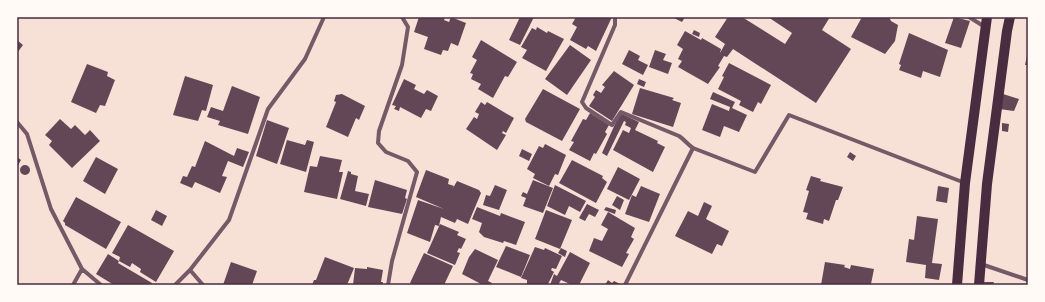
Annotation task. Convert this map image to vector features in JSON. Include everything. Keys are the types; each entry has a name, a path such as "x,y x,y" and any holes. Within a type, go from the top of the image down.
{"main road":[{"path":"979,285 979,264 987,184 1010,17"},
{"path":"957,285 965,183 986,22"}],"street":[{"path":"174,285 190,270 229,220 268,109 305,59 324,17"},
{"path":"388,285 392,260 417,172 408,161 386,152 378,143 379,131 402,65 408,27 402,17"},
{"path":"615,17 615,25 582,102 586,108 612,125 621,112 679,136 684,139 686,144 693,148 755,172 789,115 965,183"},
{"path":"969,17 986,22"},
{"path":"17,122 27,134 51,209 82,269 101,285"},
{"path":"625,285 693,148"},
{"path":"979,264 1028,280"},
{"path":"73,285 82,269"},
{"path":"190,270 203,285"}],"building":[{"path":"419,17 445,17 444,20 449,22 451,17 466,23 458,46 451,43 448,51 443,50 441,55 424,49 428,37 414,32"},
{"path":"520,17 534,17 520,45 509,40"},
{"path":"576,17 612,17 596,51 588,46 586,49 570,40 577,27 572,24"},
{"path":"672,17 685,17 682,22"},
{"path":"728,17 742,17 785,44 792,33 768,17 830,17 822,30 851,49 816,103 733,49 727,57 724,56 718,66 720,67 708,84 678,67 682,61 678,59 683,49 677,45 685,31 701,40 702,38 721,49 720,53 725,44 715,37"},
{"path":"862,17 889,17 891,21 898,25 895,41 885,54 851,37"},
{"path":"954,17 970,21 961,48 945,43"},
{"path":"537,27 547,33 548,31 564,39 546,71 522,58 527,50 521,47 532,28 536,30"},
{"path":"694,30 700,33 699,37 692,34"},
{"path":"909,33 948,50 940,77 923,71 921,78 899,70 901,65 899,64"},
{"path":"17,40 23,45 17,53"},
{"path":"481,40 517,62 508,77 505,76 493,98 478,89 481,84 471,79 473,74 470,73 477,60 472,57"},
{"path":"570,45 591,60 567,95 545,79"},
{"path":"629,50 640,56 638,60 648,65 643,75 622,64"},
{"path":"655,50 666,54 663,60 672,63 668,74 649,67"},
{"path":"1027,56 1028,65 1025,65"},
{"path":"729,63 771,85 761,104 758,102 753,112 739,105 741,101 718,89 724,77 722,76"},
{"path":"87,64 108,72 107,76 115,80 105,106 100,105 96,113 71,102"},
{"path":"614,71 634,85 612,121 589,106 595,97 593,95 596,90 601,93 605,87 602,85"},
{"path":"185,76 213,85 206,111 202,110 198,121 173,115"},
{"path":"404,79 416,85 414,89 424,94 427,90 438,96 431,111 426,109 421,118 400,107 399,111 394,109 396,106 392,105"},
{"path":"639,79 646,82 644,87 637,84"},
{"path":"232,86 260,97 248,134 218,125 220,121 207,117 211,107 223,111"},
{"path":"640,88 674,98 672,100 681,103 673,127 632,114"},
{"path":"543,89 580,109 562,141 526,122 525,119"},
{"path":"713,92 735,102 732,108 747,115 739,132 724,126 720,137 702,130 712,104 729,111 730,107 710,99"},
{"path":"342,94 365,106 359,120 356,118 348,137 326,127 336,102 334,101 336,95"},
{"path":"1003,94 1019,99 1014,111 999,109"},
{"path":"481,102 485,105 487,102 514,118 506,133 503,131 502,133 506,135 497,150 466,129 474,117 477,119 479,114 475,112"},
{"path":"590,113 609,125 605,132 607,134 596,154 594,153 590,161 569,150 574,142 571,141 583,119 586,120"},
{"path":"620,113 639,122 635,130 658,141 657,143 665,147 653,172 613,150 623,130 629,133 631,128 625,125 626,122 624,121 607,156 602,153"},
{"path":"60,119 71,129 75,125 85,135 90,130 100,141 72,168 49,145 52,141 45,135"},
{"path":"267,120 289,128 277,164 256,156"},
{"path":"1002,123 1009,124 1008,132 1002,131"},
{"path":"287,140 305,145 307,140 314,142 306,172 280,164"},
{"path":"205,141 234,156 237,148 249,152 243,167 228,161 222,176 227,177 220,193 195,182 192,188 180,183 183,176 187,177 192,166 195,167"},
{"path":"545,144 566,155 558,175 555,174 549,186 533,178 535,174 527,169 539,146 543,148"},
{"path":"522,149 532,154 529,161 519,156"},
{"path":"850,152 856,156 853,161 847,157"},
{"path":"320,156 342,160 339,172 343,172 337,199 304,192 310,166 317,167"},
{"path":"17,157 21,160 17,167"},
{"path":"96,157 118,169 105,194 83,181"},
{"path":"572,160 603,176 602,178 607,182 596,203 559,183"},
{"path":"23,165 27,165 29,166 29,174 23,175 20,172 20,168"},
{"path":"618,167 640,179 629,200 607,189"},
{"path":"426,170 449,179 448,184 454,186 452,190 457,181 479,190 481,193 468,224 457,219 455,223 441,217 439,226 435,225 430,242 407,233 418,200 444,209 416,197"},
{"path":"348,171 351,172 351,174 358,176 355,191 369,194 366,206 340,199"},
{"path":"811,176 821,179 820,181 843,187 838,200 836,200 829,221 824,219 823,224 806,219 808,213 803,212 809,191 806,190"},
{"path":"375,180 407,190 405,198 407,199 402,214 368,207"},
{"path":"533,180 553,188 543,213 523,206 526,198 521,196 523,192 527,194"},
{"path":"495,185 507,190 499,210 483,205 486,195 490,196"},
{"path":"555,185 586,201 580,212 569,206 565,215 547,206"},
{"path":"641,186 660,194 649,222 625,214 632,195 636,197"},
{"path":"938,186 949,188 947,203 936,201"},
{"path":"617,196 624,200 620,210 612,205"},
{"path":"76,197 121,222 106,249 65,225 63,221"},
{"path":"704,202 712,206 706,219 729,231 722,246 717,244 712,254 675,236 688,211 698,216"},
{"path":"587,204 599,210 595,217 589,214 585,221 579,218"},
{"path":"477,207 500,216 501,213 525,222 516,245 504,241 503,243 484,237 479,232 482,223 472,219"},
{"path":"606,207 616,210 615,214 604,210"},
{"path":"156,210 167,216 162,226 151,220"},
{"path":"546,210 572,220 560,249 535,239"},
{"path":"608,212 635,228 631,237 634,239 626,253 629,254 622,267 589,251 594,238 602,241 608,229 601,225"},
{"path":"917,216 938,219 932,263 942,264 939,280 925,278 926,265 906,262 909,239 914,240"},
{"path":"440,224 459,232 457,235 466,239 461,249 459,248 457,252 460,253 455,265 427,253"},
{"path":"128,225 174,251 156,282 140,272 141,269 132,263 130,267 119,261 120,257 112,253"},
{"path":"506,246 530,255 521,277 496,267"},
{"path":"535,247 544,250 545,248 562,256 556,269 552,268 551,270 554,272 546,285 527,285 527,280 521,278"},
{"path":"561,248 567,251 565,257 558,253"},
{"path":"475,249 498,260 488,281 492,283 491,285 483,285 462,274 469,257"},
{"path":"570,252 590,263 579,285 572,285 561,280 558,285 550,285 554,274 557,276"},
{"path":"424,253 453,266 444,285 414,285 410,283"},
{"path":"108,254 119,261 118,263 152,283 151,285 114,285 96,274"},
{"path":"325,257 354,268 347,285 312,285 314,280 316,280"},
{"path":"231,262 257,271 252,285 223,285"},
{"path":"825,262 845,265 844,267 850,269 851,265 874,269 871,284 821,285"},
{"path":"367,267 383,270 382,285 353,285 355,268 367,269"},
{"path":"608,280 612,283 614,281 620,284 605,285"},
{"path":"984,282 994,282 993,285 984,285"}]}
